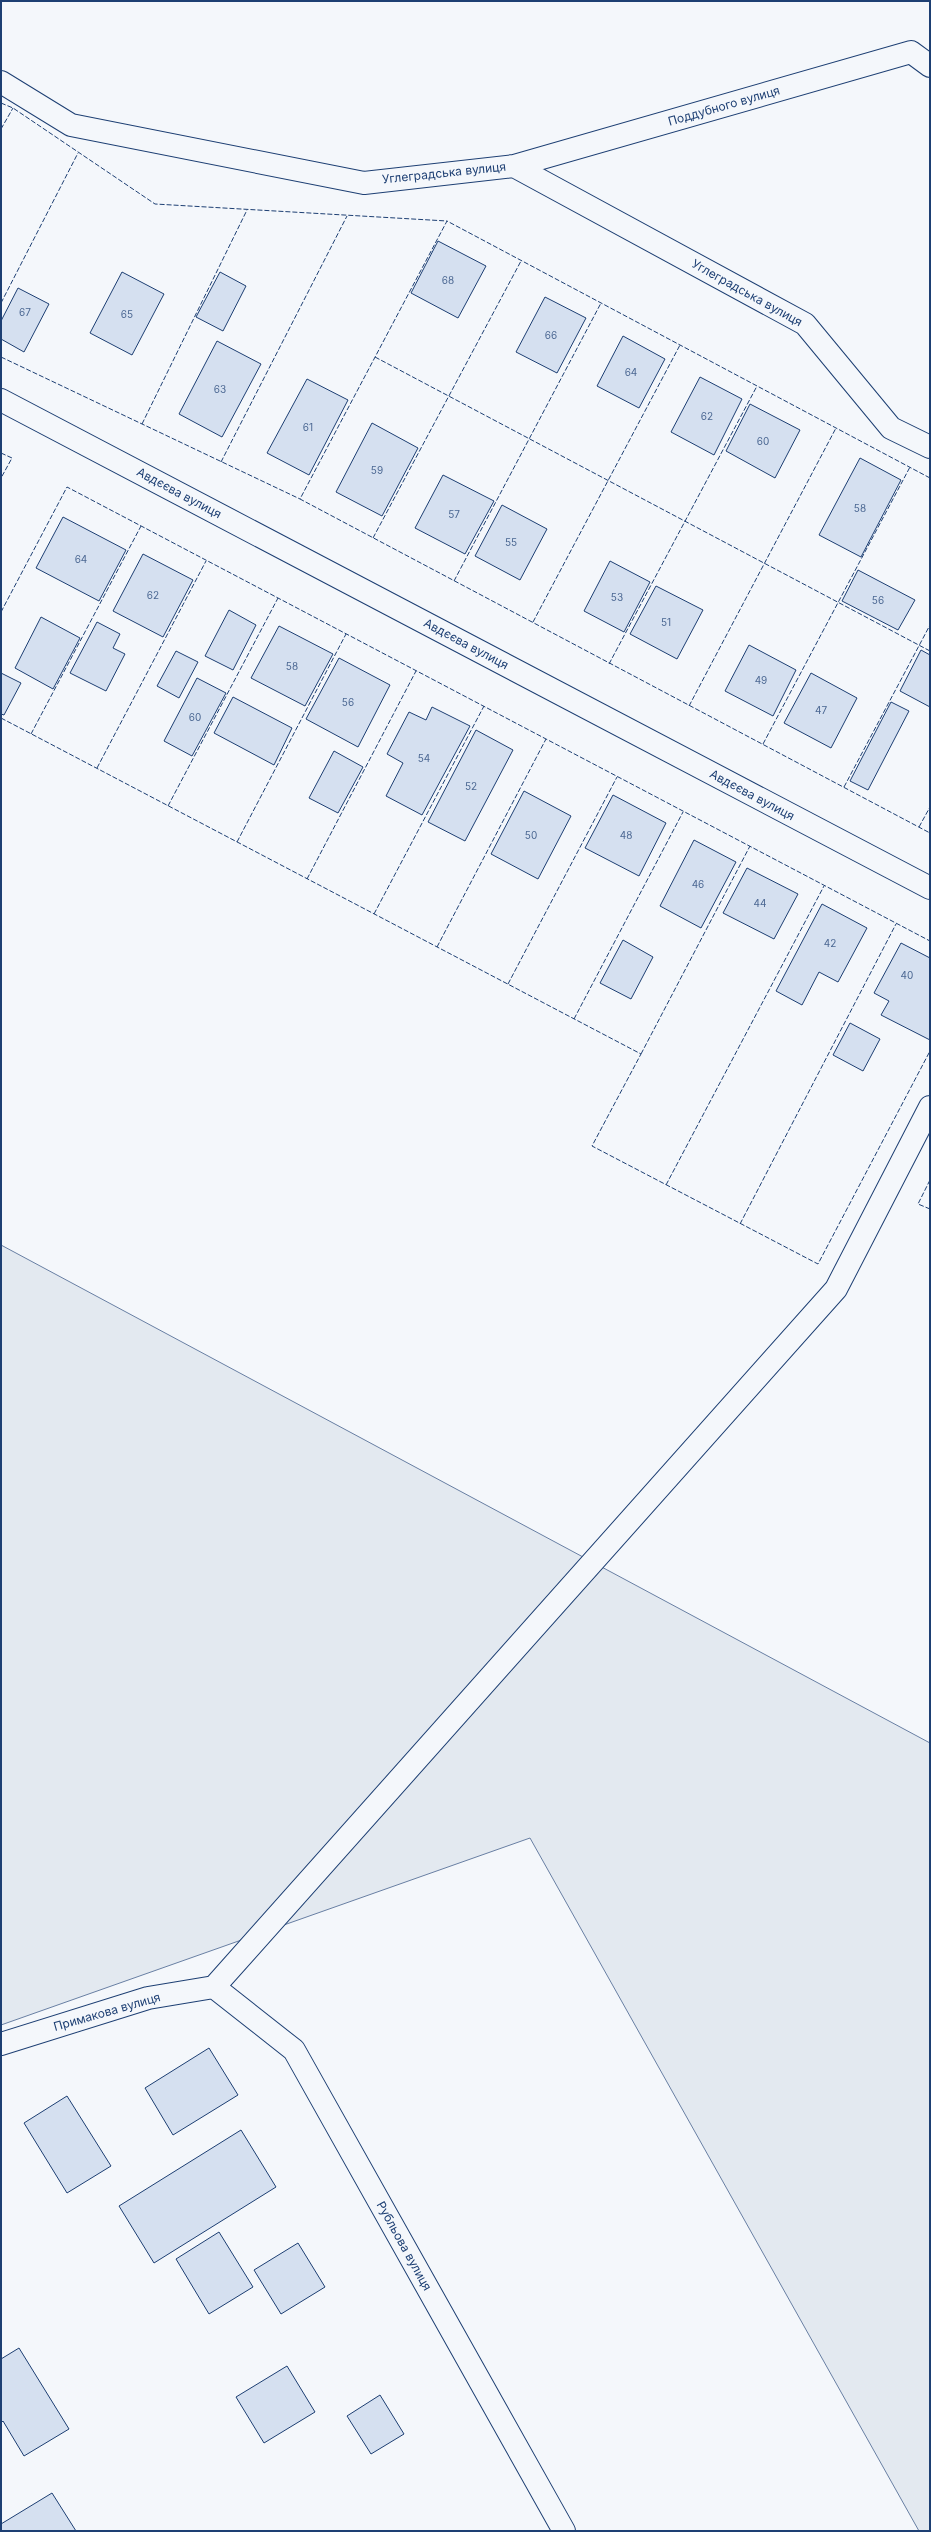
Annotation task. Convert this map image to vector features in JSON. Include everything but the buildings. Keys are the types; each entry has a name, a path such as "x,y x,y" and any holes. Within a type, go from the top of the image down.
{"street":[{"name":"Поддубного вулиця","path":"514,166 911,52 930,66"},
{"name":"Углеградська вулиця","path":"1,82 71,125 364,182 514,166 805,324 891,428 930,447"},
{"name":"Авдєєва вулиця","path":"1,400 930,888"},
{"path":"214,1987 836,1289 930,1107"},
{"name":"Примакова вулиця","path":"1,2044 148,1998 214,1987"},
{"name":"Рубльова вулиця","path":"214,1987 294,2050 564,2531"}],"shaded area":[{"path":"1,1245 930,1743 930,2531 919,2531 530,1838 1,2025"}],"fence":[{"path":"1,103 13,108 155,204 447,221"},
{"path":"1,129 13,108"},
{"path":"1,303 78,153"},
{"path":"142,424 247,210"},
{"path":"221,462 347,216"},
{"path":"930,478 447,221 300,499 930,833"},
{"path":"373,538 521,261"},
{"path":"454,581 601,303"},
{"path":"533,622 680,345"},
{"path":"1,357 300,499"},
{"path":"375,357 930,651"},
{"path":"609,664 757,386"},
{"path":"689,706 836,428"},
{"path":"1,453 12,458 1,478"},
{"path":"763,744 910,467"},
{"path":"1,612 67,487 930,941"},
{"path":"31,734 141,526"},
{"path":"97,768 206,561"},
{"path":"168,806 278,598"},
{"path":"844,787 930,625"},
{"path":"237,842 346,634"},
{"path":"307,879 416,671"},
{"path":"374,914 484,706"},
{"path":"1,718 641,1054 592,1146 818,1264 930,1051"},
{"path":"437,947 546,739"},
{"path":"508,984 617,777"},
{"path":"919,827 930,807"},
{"path":"574,1019 683,812"},
{"path":"641,1054 750,846"},
{"path":"666,1185 824,886"},
{"path":"740,1224 896,924"},
{"path":"930,1180 918,1204 930,1209"}]}
